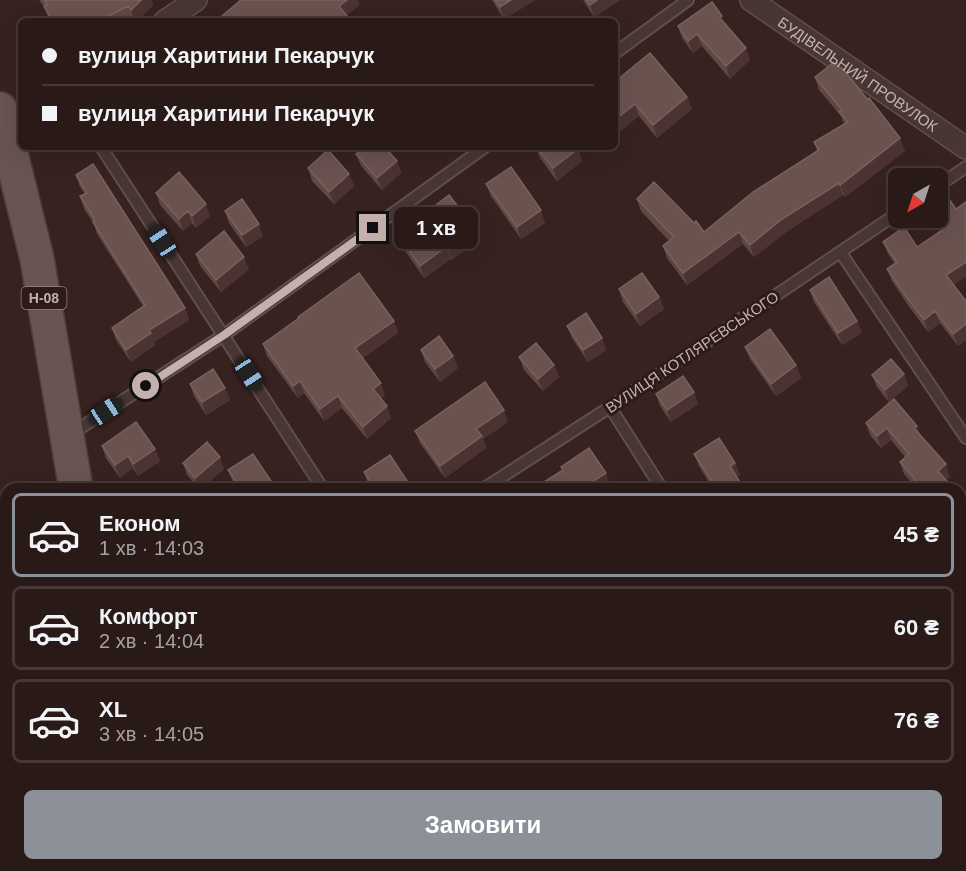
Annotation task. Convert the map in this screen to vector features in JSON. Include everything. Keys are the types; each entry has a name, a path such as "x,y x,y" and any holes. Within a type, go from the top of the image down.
{"main road":[{"name":"Н-08","path":"9,118 38,259 75,483"}],"street":[{"path":"169,18 196,0"},
{"name":"БУДІВЕЛЬНИЙ ПРОВУЛОК","path":"751,0 966,148"}],"lane":[{"path":"618,51 688,0"},
{"path":"103,150 319,483"},
{"path":"68,437 224,335 481,150"},
{"path":"948,179 966,167"},
{"name":"ВУЛИЦЯ КОТЛЯРЕВСЬКОГО","path":"492,483 610,407 888,220"},
{"path":"841,253 966,438"},
{"path":"610,407 658,483"}],"building":[{"path":"44,0 141,0 131,10 128,6 105,18 50,18 44,6 47,5"},
{"path":"241,0 347,0 339,6 349,18 220,18"},
{"path":"495,0 511,0 500,7"},
{"path":"586,0 597,0 590,5"},
{"path":"712,2 722,16 720,18 746,48 726,66 697,34 688,41 678,26"},
{"path":"650,53 687,97 653,125 635,104 618,118 618,79"},
{"path":"833,63 843,69 868,100 869,98 900,138 840,185 839,183 782,219 750,245 739,232 683,273 663,246 674,237 637,199 654,182 694,223 696,221 704,232 753,192 819,150 814,142 848,122 839,112 842,110 815,77"},
{"path":"328,150 349,174 329,192 308,168"},
{"path":"361,150 388,150 397,161 377,178 356,154"},
{"path":"538,150 577,150 553,168"},
{"path":"93,164 185,308 149,330 151,333 126,350 112,328 145,305 93,222 95,220 80,196 87,193 76,175"},
{"path":"511,167 541,210 517,227 486,184"},
{"path":"179,172 206,204 192,216 188,211 179,219 156,193"},
{"path":"449,195 474,227 420,266 398,235 423,218 422,216"},
{"path":"948,198 956,209 966,202 966,262 946,275 966,301 966,324 953,334 935,311 924,320 887,269 897,262 883,242 905,228 917,247 948,228"},
{"path":"242,199 259,224 242,235 225,211"},
{"path":"224,231 244,257 216,280 196,254"},
{"path":"359,273 394,321 355,348 381,383 373,389 387,406 363,427 338,396 320,409 300,381 293,386 263,344"},
{"path":"642,273 659,297 636,314 619,289"},
{"path":"829,277 857,321 838,333 810,290"},
{"path":"586,313 602,338 583,350 567,326"},
{"path":"770,329 796,365 771,384 745,347"},
{"path":"439,336 453,356 435,369 421,350"},
{"path":"536,343 554,365 538,379 519,357"},
{"path":"891,359 904,374 885,390 872,375"},
{"path":"213,369 225,388 202,402 190,384"},
{"path":"683,376 694,392 667,410 656,394"},
{"path":"485,382 504,410 476,429 482,436 440,466 415,431"},
{"path":"894,399 917,426 914,428 946,464 938,471 949,483 918,483 900,462 909,454 887,428 877,436 866,423"},
{"path":"136,422 155,449 133,464 128,456 115,465 102,446"},
{"path":"719,438 735,463 730,466 740,483 713,483 694,454"},
{"path":"207,442 220,457 195,478 183,463"},
{"path":"589,448 606,473 590,483 542,483 563,470 561,467"},
{"path":"253,454 271,481 268,483 237,483 228,470"},
{"path":"390,455 408,483 371,483 364,472"}],"route":[{"path":"146,386 224,335 373,228"}]}
